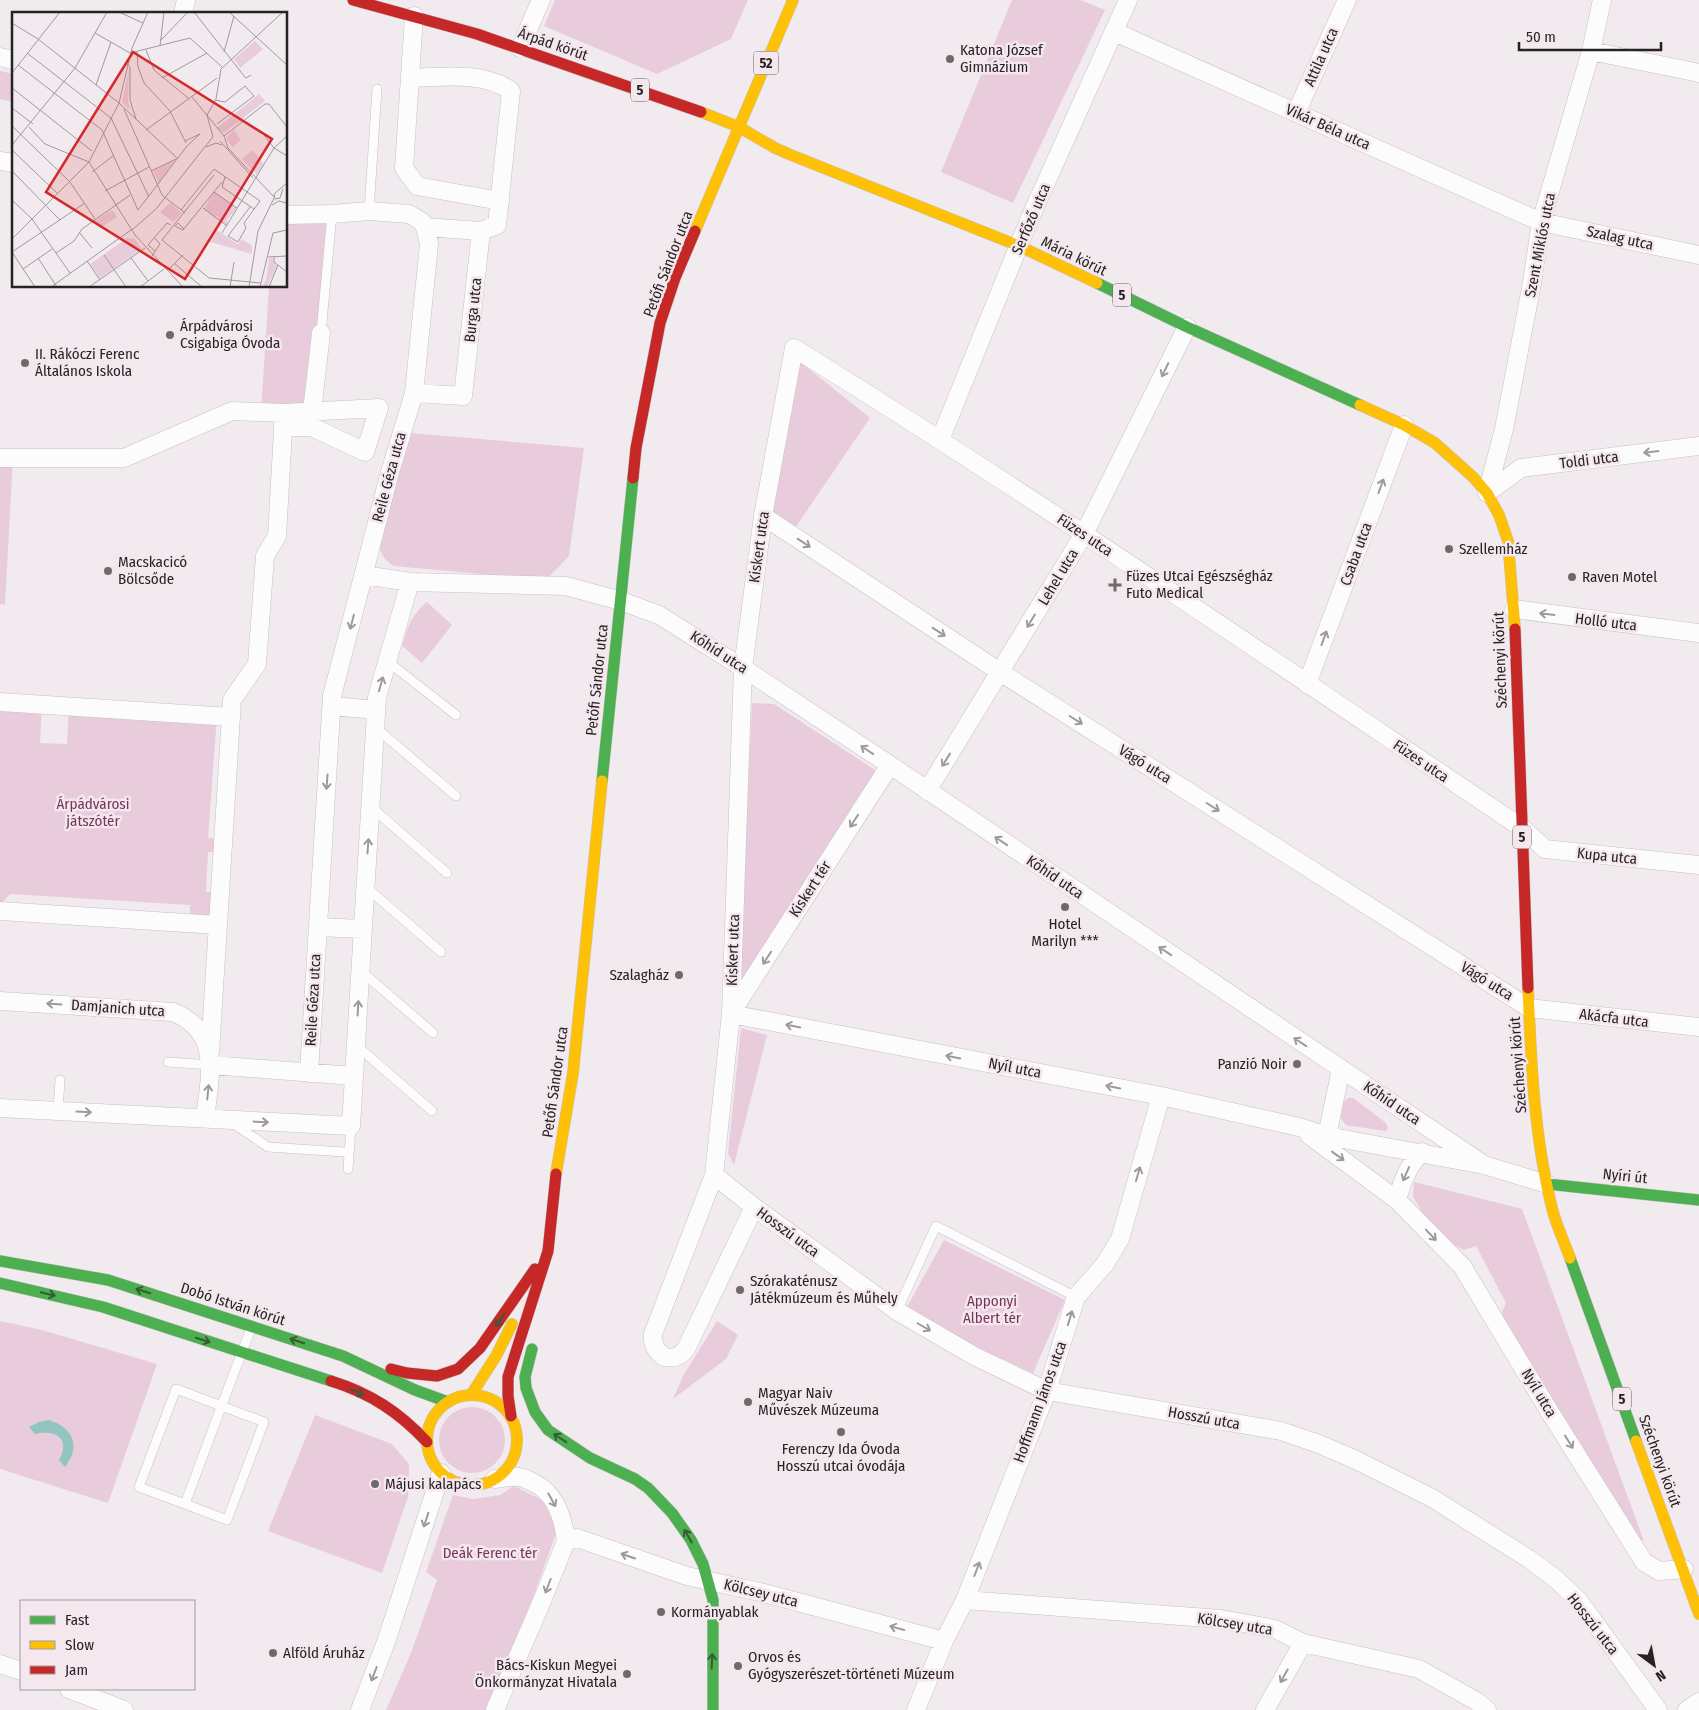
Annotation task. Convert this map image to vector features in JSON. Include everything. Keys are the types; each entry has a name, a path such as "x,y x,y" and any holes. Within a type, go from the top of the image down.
{"street":[{"name":"Árpád körút","path":"354,0 477,34 520,48 680,104 739,127"},
{"path":"520,48 541,0"},
{"name":"52","path":"739,127 793,0"},
{"name":"Serfőző utca","path":"940,440 1034,210 1128,0"},
{"name":"Attila utca","path":"1296,113 1347,0"},
{"name":"Szent Miklós utca","path":"1487,493 1504,429 1532,284 1541,222 1591,51 1602,0"},
{"path":"414,16 404,168 416,186 500,201"},
{"name":"Vikár Béla utca","path":"1115,32 1541,222"},
{"path":"1591,51 1699,73"},
{"path":"288,215 369,211 409,214 421,221 425,227 481,231 497,225 511,91 501,84 477,77 410,78"},
{"name":"Mária körút","path":"739,127 791,155 1019,246 1187,326 1404,425 1435,443 1473,477 1487,493"},
{"name":"Petőfi Sándor utca","path":"514,1421 508,1396 508,1377 548,1251 557,1168 573,1072 636,448 660,323 675,278 739,127"},
{"name":"Szalag utca","path":"1541,222 1699,255"},
{"name":"Reile Géza utca","path":"309,1073 332,696 390,472 414,393 429,244 425,227"},
{"name":"Burga utca","path":"414,393 463,396 481,231"},
{"name":"Lehel utca","path":"927,791 1084,534 1187,326"},
{"path":"312,412 321,333"},
{"name":"Füzes utca","path":"794,348 1084,534 1522,828"},
{"name":"Kiskert utca","path":"754,1207 686,1349 676,1358 664,1357 655,1347 653,1334 714,1175 731,1014 743,668 763,516 794,348"},
{"path":"0,458 124,458 232,411 284,420 312,428 365,452 379,408 312,412 284,420"},
{"path":"205,1118 232,700 257,664 265,556 277,536 284,420"},
{"name":"Csaba utca","path":"1307,684 1404,425"},
{"name":"Toldi utca","path":"1487,493 1522,468 1699,446"},
{"name":"Széchenyi körút","path":"1487,493 1499,515 1508,541 1514,610 1529,1008 1536,1107 1546,1184 1552,1209 1699,1614"},
{"name":"Vágó utca","path":"763,516 1000,672 1529,1008"},
{"name":"Kőhíd utca","path":"364,575 410,582 566,586 621,601 659,615 890,765 1484,1165"},
{"path":"0,1108 351,1126 377,698 410,582"},
{"name":"Holló utca","path":"1514,610 1699,634"},
{"path":"0,702 231,717"},
{"path":"332,706 376,710"},
{"name":"Kiskert tér","path":"731,1014 890,765"},
{"name":"Kupa utca","path":"1522,828 1545,849 1699,865"},
{"path":"0,911 217,925"},
{"path":"318,927 362,929"},
{"name":"Damjanich utca","path":"0,1001 173,1012 185,1017 202,1035 210,1059"},
{"name":"Akácfa utca","path":"1529,1008 1699,1027"},
{"name":"Nyíl utca","path":"731,1014 1160,1096 1299,1127 1327,1136 1422,1152 1484,1165 1546,1184"},
{"path":"210,1059 309,1073 353,1076"},
{"path":"1327,1136 1340,1069"},
{"name":"Hoffmann János utca","path":"916,1710 944,1641 965,1600 1047,1391 1076,1297 1105,1264 1120,1239 1160,1096"},
{"name":"Nyíl utca","path":"1299,1127 1397,1200 1462,1266 1551,1414 1644,1562 1660,1571 1684,1569"},
{"path":"1397,1200 1404,1176 1411,1163 1422,1152"},
{"name":"Hosszú utca","path":"714,1175 754,1207 897,1311 974,1356 1047,1391 1281,1431 1319,1444 1356,1460 1432,1498 1529,1559 1557,1580 1579,1601 1658,1710"},
{"name":"Nyíri út","path":"1546,1184 1699,1200"},
{"path":"538,1319 548,1251"},
{"path":"344,1356 407,1374 437,1376 458,1368 467,1362 480,1348 548,1251"},
{"name":"Petőfi Sándor utca","path":"471,1395 496,1356 548,1251"},
{"name":"Dobó István körút","path":"0,1262 108,1280 344,1356 415,1390 448,1402"},
{"path":"0,1283 103,1307 338,1384 387,1406 410,1423 427,1442"},
{"path":"534,1338 525,1377 528,1394 535,1412 548,1430 601,1465"},
{"path":"514,1421 518,1439 517,1451 512,1462 505,1472 485,1484 473,1486 451,1480 441,1474 429,1454 428,1430 432,1419 439,1409 459,1397 471,1395 483,1396 494,1400 504,1407 514,1421 521,1433 532,1439"},
{"path":"563,1454 601,1465"},
{"name":"Kölcsey utca","path":"601,1465 634,1479 659,1498 682,1526 703,1564 708,1580 944,1641"},
{"path":"360,1710 386,1642 441,1474"},
{"path":"495,1479 519,1476 543,1486 549,1493 560,1515 566,1541 495,1710"},
{"path":"566,1541 577,1538 687,1576 708,1580 714,1614 713,1710"},
{"name":"Kölcsey utca","path":"965,1600 1221,1619 1275,1629 1303,1643 1419,1669 1476,1701 1487,1710"},
{"path":"1265,1710 1303,1643"},
{"path":"0,1664 20,1671"},
{"path":"72,1690 124,1710"},
{"path":"1687,1710 1699,1702"}],"lane":[{"path":"369,211 377,89"},
{"path":"321,333 332,214"},
{"path":"387,661 456,715"},
{"path":"375,728 456,796"},
{"path":"370,806 447,873"},
{"path":"365,887 442,952"},
{"path":"360,970 433,1032"},
{"path":"355,1045 432,1111"},
{"path":"168,1062 210,1059"},
{"path":"58,1111 60,1080"},
{"path":"226,1120 268,1147 344,1152"},
{"path":"348,1169 351,1126"},
{"path":"897,1311 936,1226 1076,1297"},
{"path":"185,1504 252,1326"},
{"path":"176,1389 264,1422 227,1520 185,1504 139,1486 176,1389"}],"green space":[{"path":"555,0 748,0 731,39 657,74 544,26"},
{"path":"1012,0 1080,0 1105,10 1013,203 941,172"},
{"path":"0,71 12,74 12,102 0,99"},
{"path":"332,214 312,412 261,412 269,288 288,288 288,215"},
{"path":"798,360 870,418 795,528 772,512"},
{"path":"411,433 584,448 569,556 546,580 394,566 386,560 380,545 380,535"},
{"path":"0,458 13,458 5,605 0,604"},
{"path":"427,602 452,625 422,663 402,646 408,627"},
{"name":"Árpádvárosi játszótér","path":"0,702 42,704 40,743 67,744 69,706 217,716 208,838 223,839 222,852 208,852 206,892 219,893 217,925 190,923 190,905 10,894 0,905"},
{"path":"752,703 774,704 878,772 739,985"},
{"path":"741,1028 767,1035 734,1165 728,1153"},
{"path":"1348,1098 1353,1098 1386,1123 1388,1129 1385,1131 1346,1125 1339,1113 1342,1104"},
{"path":"1414,1182 1522,1209 1644,1541 1631,1534 1498,1321 1506,1303 1476,1246 1464,1250 1452,1244 1424,1215 1413,1197"},
{"name":"Apponyi Albert tér","path":"944,1240 1065,1300 1033,1373 974,1346 907,1307"},
{"path":"0,1321 42,1330 157,1364 108,1503 0,1469"},
{"path":"717,1321 738,1335 726,1359 673,1399 683,1376"},
{"path":"472,1407 485,1409 500,1422 503,1427 505,1440 503,1453 490,1468 485,1471 472,1473 459,1471 444,1458 441,1453 439,1440 441,1427 454,1412 459,1409"},
{"path":"315,1415 392,1444 409,1464 408,1497 382,1573 268,1531"},
{"name":"Deák Ferenc tér","path":"514,1486 542,1500 558,1528 533,1597 486,1710 386,1710 411,1653 437,1580 426,1572 453,1495 473,1499 500,1495"}],"water":[{"path":"49,1420 58,1423 69,1433 72,1439 74,1445 73,1452 65,1467 59,1460 63,1446 59,1437 49,1433 35,1434 29,1427"}],"traffic: fast":[{"path":"1097,283 1187,327 1360,405"},
{"path":"602,781 633,478"},
{"path":"1547,1184 1699,1200"},
{"path":"1570,1258 1636,1441"},
{"path":"0,1261 108,1280 343,1356 415,1390 448,1402"},
{"path":"0,1283 103,1307 331,1381"},
{"path":"532,1349 525,1377 526,1388 535,1412 548,1430 590,1458 635,1479 648,1488 672,1513 691,1540 703,1564 713,1600 713,1710"}],"traffic: slow":[{"path":"739,127 793,0"},
{"path":"701,112 739,127 791,155 1019,246 1097,283"},
{"path":"695,231 739,127"},
{"path":"1360,405 1404,425 1435,443 1473,477 1487,493 1499,515 1508,541 1515,629"},
{"path":"556,1174 573,1073 602,781"},
{"path":"1528,988 1532,1071 1541,1154 1554,1214 1570,1258"},
{"path":"471,1395 496,1356 512,1324"},
{"path":"472,1395 489,1398 504,1408 514,1423 517,1440 514,1457 504,1472 489,1482 472,1485 455,1482 440,1472 430,1457 427,1440 430,1423 440,1408 455,1398 472,1395"},
{"path":"1636,1441 1699,1614"}],"traffic: jam":[{"path":"353,0 477,34 701,112"},
{"path":"633,478 636,448 660,323 675,278 695,231"},
{"path":"1515,629 1528,988"},
{"path":"511,1416 508,1377 548,1251 556,1174"},
{"path":"391,1369 407,1373 437,1376 458,1369 480,1348 535,1269"},
{"path":"331,1381 359,1391 383,1405 406,1421 427,1442"}],"place":[{"name":"Katona József Gimnázium","path":"950,59"},
{"name":"Árpádvárosi Csigabiga Óvoda","path":"170,335"},
{"name":"II. Rákóczi Ferenc Általános Iskola","path":"25,363"},
{"name":"Szellemház","path":"1449,549"},
{"name":"Macskacicó Bölcsőde","path":"108,571"},
{"name":"Raven Motel","path":"1572,577"},
{"name":"Füzes Utcai Egészségház Futo Medical","path":"1115,585"},
{"name":"Hotel Marilyn ***","path":"1065,907"},
{"name":"Szalagház","path":"679,975"},
{"name":"Panzió Noir","path":"1297,1064"},
{"name":"Szórakaténusz Játékmúzeum és Műhely","path":"740,1290"},
{"name":"Magyar Naiv Művészek Múzeuma","path":"748,1402"},
{"name":"Ferenczy Ida Óvoda Hosszú utcai óvodája","path":"841,1432"},
{"name":"Májusi kalapács","path":"375,1484"},
{"name":"Kormányablak","path":"661,1612"},
{"name":"Alföld Áruház","path":"273,1653"},
{"name":"Orvos és Gyógyszerészet-történeti Múzeum","path":"738,1666"},
{"name":"Bács-Kiskun Megyei Önkormányzat Hivatala","path":"627,1674"}]}
